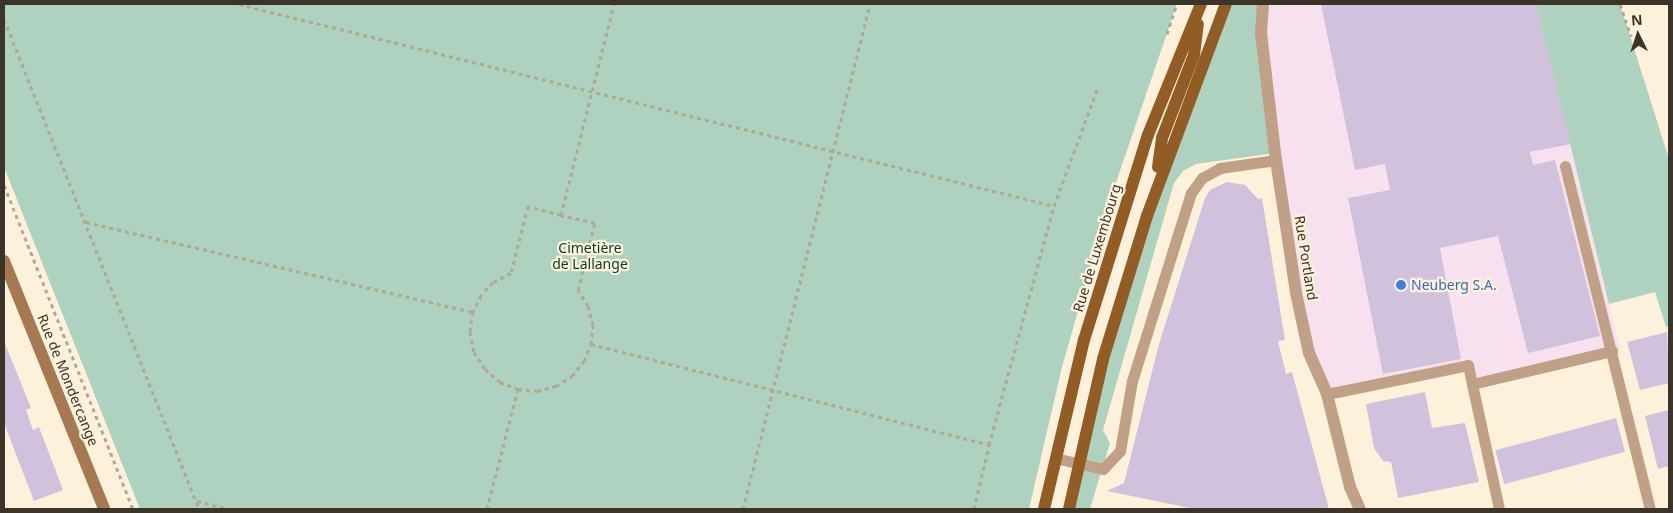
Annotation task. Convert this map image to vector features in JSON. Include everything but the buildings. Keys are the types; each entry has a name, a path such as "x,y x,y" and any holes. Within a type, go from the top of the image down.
{"main road":[{"path":"1154,196 1162,138 1194,55 1201,4"},
{"name":"Rue de Luxembourg","path":"1044,509 1084,340 1148,135 1201,4"},
{"path":"1069,509 1103,358 1154,196 1226,4"},
{"name":"Rue de Mondercange","path":"4,261 104,509"}],"street":[{"name":"Rue Portland","path":"1263,4 1261,33 1276,160 1296,292 1309,353 1327,394 1350,487 1360,509"}],"lane":[{"path":"1055,458 1103,469 1120,451 1132,381 1191,193 1202,178 1220,168 1276,160"},
{"path":"1565,166 1650,509"},
{"path":"1472,384 1612,351"},
{"path":"1327,394 1468,365 1499,509"}],"path":[{"path":"239,4 1054,206"},
{"path":"561,215 614,4"},
{"path":"743,509 870,4"},
{"path":"1620,4 1631,36"},
{"path":"4,19 199,509"},
{"path":"974,509 989,445 1054,206 1098,87"},
{"path":"4,185 133,509"},
{"path":"528,206 595,223 578,290 588,306 593,325 591,344 584,361 572,376 556,386 538,390 518,390 500,382 485,369 474,352 470,332 473,312 480,295 493,282 511,273 528,206"},
{"path":"85,222 473,312"},
{"path":"591,344 989,445"},
{"path":"488,509 518,390"},
{"path":"197,501 230,509"}],"shaded area":[{"path":"1263,4 1536,4 1620,349 1472,384 1468,366 1327,394 1296,293"}],"green space":[{"name":"Cimetière de Lallange","path":"4,4 1177,4 1109,203 1062,367 1029,509 140,509 4,167"},
{"path":"1226,4 1263,4 1275,153 1196,164 1183,171 1174,183 1103,430 1110,443 1090,509 1069,509 1103,359"},
{"path":"1536,4 1620,4 1669,159 1669,326 1666,327 1655,292 1609,304"}],"place":[{"name":"Neuberg S.A.","path":"1401,285"}]}
